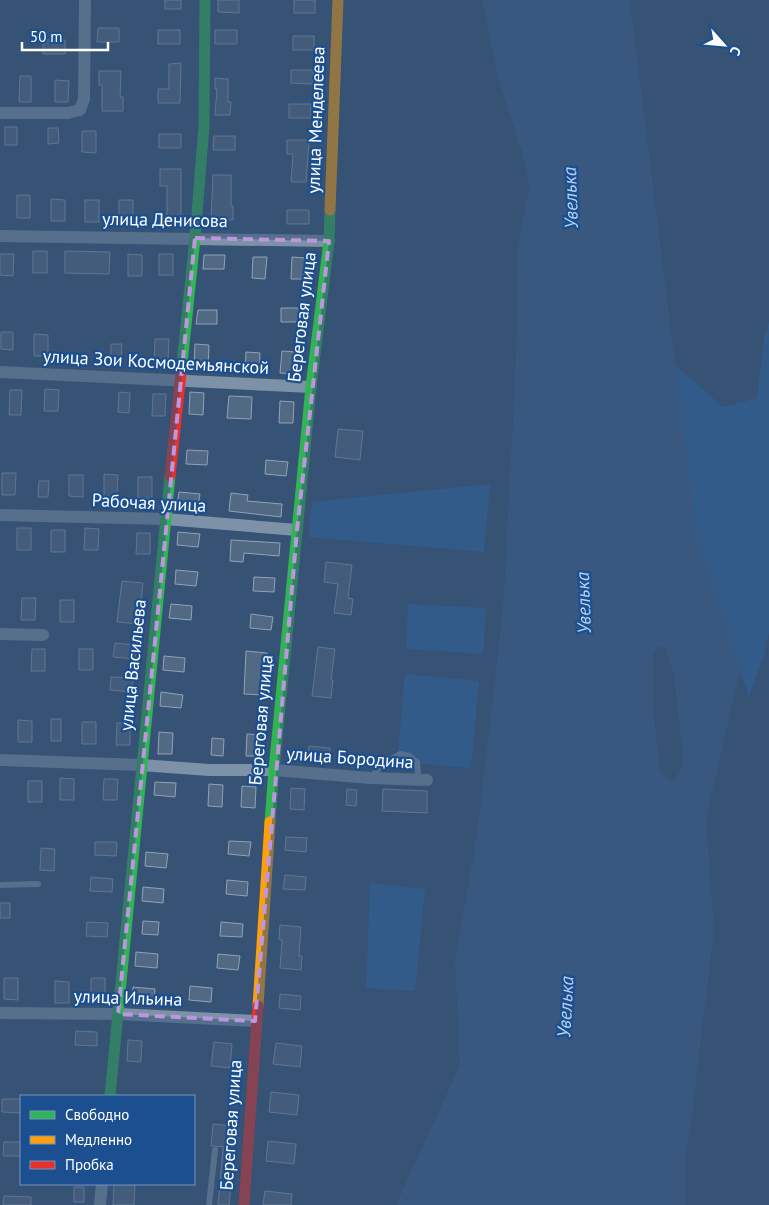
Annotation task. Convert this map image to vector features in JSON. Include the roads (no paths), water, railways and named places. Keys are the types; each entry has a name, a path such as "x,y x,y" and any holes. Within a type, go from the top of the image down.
{"street":[{"path":"0,113 68,113 80,110 84,99 85,0"},
{"path":"195,238 204,126 205,0"},
{"name":"улица Менделеева","path":"330,240 338,0"},
{"name":"улица Денисова","path":"0,236 330,240"},
{"name":"улица Васильева","path":"110,1095 165,519 195,238"},
{"name":"Береговая улица","path":"244,1205 255,1020 274,770 310,387 330,240"},
{"name":"улица Зои Космодемьянской","path":"0,372 310,387"},
{"name":"Рабочая улица","path":"0,515 165,519 297,530"},
{"path":"0,634 43,635"},
{"name":"улица Бородина","path":"0,760 141,765 209,770 274,770 370,778 428,780"},
{"name":"улица Ильина","path":"0,1013 118,1014 255,1020"},
{"path":"100,1205 102,1185"}],"lane":[{"path":"370,778 384,763 400,754 409,756 417,762 418,774 413,780"},
{"path":"0,885 38,884"},
{"path":"209,1205 215,1150"}],"water":[{"name":"Увелька","path":"482,0 630,0 696,534 740,670 706,820 714,929 685,1160 686,1205 396,1205 460,1065 455,964 477,834 503,610 516,359 518,249 529,187 524,159 498,78","holes":["657,646 665,648 674,675 683,755 681,770 674,781 666,779 660,771 653,707 653,654"]}]}
